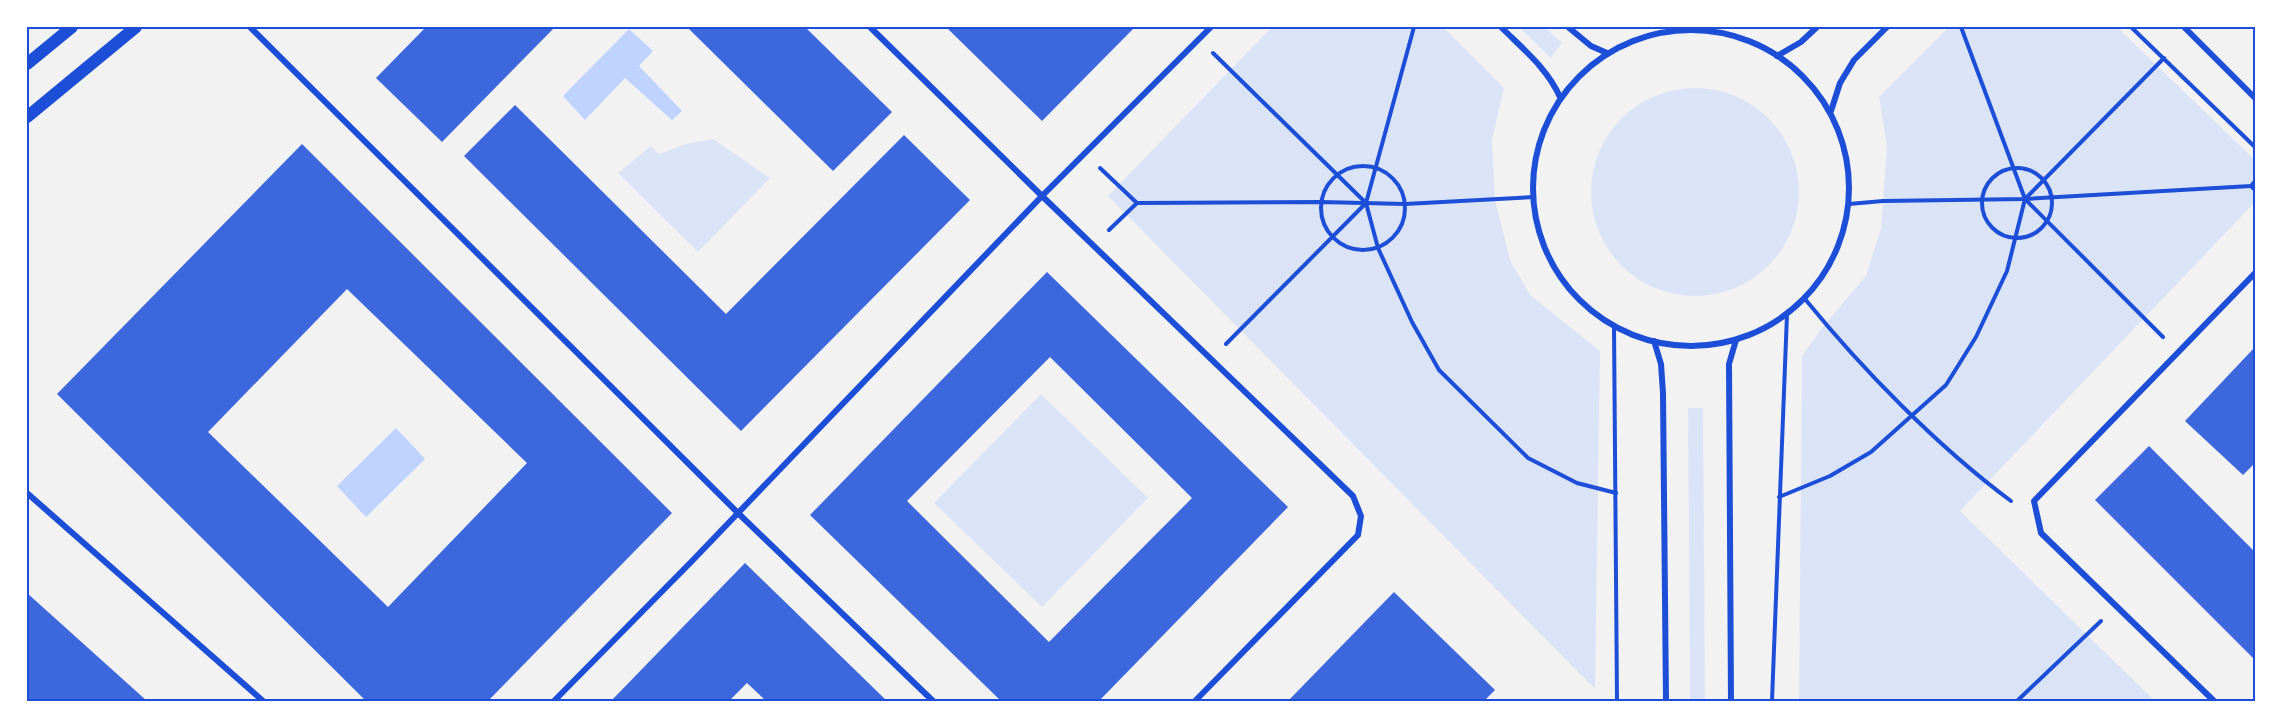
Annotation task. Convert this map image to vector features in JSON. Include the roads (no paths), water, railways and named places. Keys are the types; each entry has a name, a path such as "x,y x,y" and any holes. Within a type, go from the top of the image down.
{"main road":[{"path":"27,64 72,27"},
{"path":"27,117 136,27"}],"street":[{"path":"250,27 738,513 933,701"},
{"path":"870,27 1353,496 1361,516 1358,535 1195,701"},
{"path":"554,701 1042,196 1211,27"},
{"path":"1501,27 1542,68 1554,83 1560,97"},
{"path":"1568,27 1591,46 1607,53"},
{"path":"1777,56 1801,42 1817,27"},
{"path":"1831,111 1840,83 1854,60 1887,27"},
{"path":"2184,27 2256,99"},
{"path":"1672,31 1712,31 1750,41 1798,70 1814,86 1831,111 1844,147 1849,204 1841,239 1826,271 1805,299 1787,314 1736,340 1701,346 1675,345 1654,341 1614,326 1587,307 1566,284 1549,258 1538,228 1534,197 1535,159 1547,123 1560,97 1581,74 1607,53 1634,40 1672,31"},
{"path":"2214,701 2041,532 2034,501 2256,272"},
{"path":"1731,701 1729,364 1736,340"},
{"path":"1654,341 1661,364 1663,393 1666,701"},
{"path":"27,493 263,701"}],"water":[{"path":"629,29 653,51 639,66 682,111 672,120 625,78 585,120 563,96"},
{"path":"396,428 425,459 366,517 337,486"}]}
